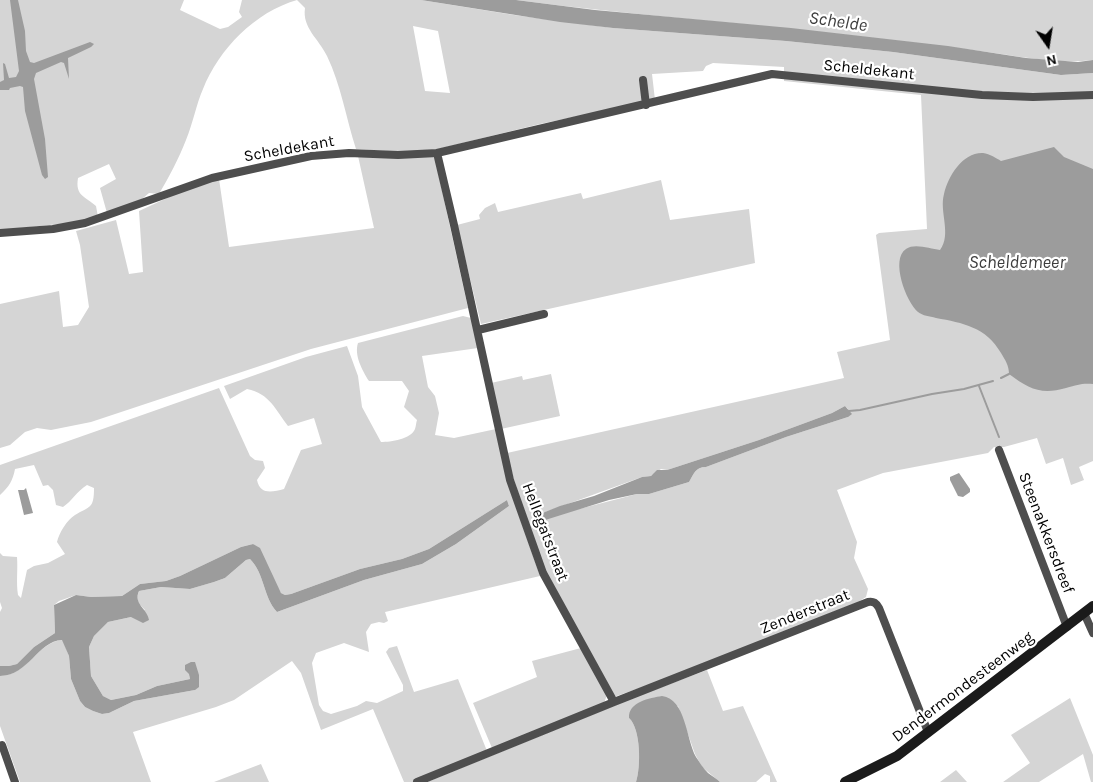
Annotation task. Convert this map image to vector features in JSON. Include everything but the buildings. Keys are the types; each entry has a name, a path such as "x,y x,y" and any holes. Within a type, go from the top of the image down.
{"main road":[{"name":"Dendermondesteenweg","path":"845,782 898,756 1089,610"}],"street":[{"name":"Scheldekant","path":"0,233 53,229 85,224 212,178 311,156 349,153 405,155 437,153 772,74 982,95 1034,97 1093,95"},
{"path":"642,80 646,105"},
{"name":"Hellegatstraat","path":"437,153 510,480 540,566 614,702"},
{"path":"478,330 544,314"},
{"name":"Steenakkersdreef","path":"999,450 1067,627"},
{"name":"Zenderstraat","path":"614,702 872,601 879,608 928,732"},
{"path":"1089,610 1093,633"},
{"path":"417,782 614,702"},
{"path":"2,745 15,782"}],"shaded area":[{"path":"0,0 184,0 180,10 220,29 228,27 242,17 239,12 242,0 297,0 267,13 253,23 240,34 219,60 210,74 198,101 180,154 159,194 149,193 142,199 107,213 100,188 116,179 109,164 78,178 79,192 96,206 98,217 69,223 0,230"},
{"path":"297,0 421,0 613,28 786,41 893,52 1061,75 1093,73 1093,461 1079,467 1084,480 1071,485 1063,458 1046,464 1037,438 1004,447 994,447 988,453 883,473 837,490 857,542 854,558 868,589 866,597 858,602 665,679 614,697 546,572 514,480 507,453 844,378 837,352 890,340 876,235 879,233 927,229 921,95 784,81 784,67 713,63 706,66 703,71 652,74 655,100 540,124 438,149 404,152 356,149 336,78 324,50 306,22 305,8","holes":["413,26 438,31 450,93 425,91","845,406 848,409 848,417 699,468 689,482 649,494 637,494 579,509 540,514 642,477 651,476 661,469 667,470 759,440 832,413"]},
{"path":"516,0 1093,0 1093,60 1040,59 836,34"},
{"path":"358,156 433,157 435,159 468,308 311,349 91,422 51,430 37,428 25,432 10,445 0,448 0,304 59,291 63,327 78,325 89,307 80,245 76,231 116,220 129,274 143,272 139,211 180,192 219,179 229,247 374,228"},
{"path":"661,180 670,220 749,209 755,263 481,324 457,225 480,219 479,215 485,208 495,203 498,212 581,193 583,199"},
{"path":"463,316 471,318 478,348 422,356 428,387 435,396 439,413 435,435 454,438 496,429 508,484 540,576 385,612 388,621 371,624 366,632 369,652 344,643 316,653 312,663 319,705 323,711 331,714 357,706 366,701 377,703 403,691 403,685 386,652 389,648 397,646 414,692 458,679 487,751 412,782 404,782 373,709 321,730 301,673 292,661 234,700 133,732 151,782 20,782 0,726 0,676 18,671 46,646 63,640 69,656 71,679 80,701 85,707 102,714 109,713 134,701 195,690 189,674 190,679 157,686 136,695 111,700 103,696 91,676 89,647 94,636 108,622 131,617 145,610 138,602 139,591 161,587 190,589 225,578 246,560 250,559 259,572 269,600 277,612 364,580 422,564 456,544 509,506 507,500 429,549 402,559 360,569 291,594 285,595 281,593 253,544 241,547 166,581 140,584 122,596 91,597 76,595 59,601 54,605 55,633 34,647 17,664 0,666 0,612 2,608 0,602 0,553 3,556 17,557 17,590 21,598 27,570 34,566 48,563 65,554 57,542 60,535 66,523 72,517 90,506 93,500 94,488 87,485 63,507 56,505 53,490 48,485 43,486 34,465 15,469 10,483 0,495 0,465 219,388 250,456 255,460 263,461 265,468 257,480 259,485 267,491 284,489 301,450 322,444 314,418 288,426 267,398 261,394 247,389 230,399 224,386 306,357 347,346 358,376 362,407 381,442 400,439 413,432 417,420 404,407 409,391 402,381 369,381 358,357 358,343"},
{"path":"551,374 560,416 501,429 491,383 522,376 523,380"},
{"path":"581,648 607,695 604,703 492,748 473,703 537,677 532,661"},
{"path":"707,670 723,711 743,706 777,782 770,782 770,776 765,774 756,782 720,782 702,767 695,754 678,706 629,718 633,723 638,739 639,767 636,782 427,782 638,696"},
{"path":"1070,698 1093,755 1093,782 1091,782 1083,754 1039,782 1003,782 1030,763 1011,735"},
{"path":"261,764 269,782 214,782"},
{"path":"956,770 967,782 940,782"}],"water":[{"path":"10,0 18,0 25,31 26,51 30,62 34,63 90,42 94,44 68,58 69,79 64,63 61,62 36,73 34,79 45,139 48,177 45,179 42,175 25,111 23,87 0,90 0,82 4,80 3,63 9,78 16,77 19,71"},
{"name":"Schelde","path":"421,0 516,0 595,10 791,28 948,46 1026,58 1078,62 1093,60 1093,73 1061,75 893,52 786,41 613,28 560,22"},
{"name":"Scheldemeer","path":"1054,147 1064,157 1093,169 1093,384 1042,391 1029,387 1009,374 1008,365 995,344 981,332 964,324 926,316 918,312 913,307 901,280 899,262 901,254 910,247 918,246 940,250 945,237 943,201 946,187 957,166 969,156 983,153 1001,161"},
{"path":"845,406 852,414 848,417 699,468 689,482 649,494 637,494 609,500 542,521 540,514 560,506 594,496 642,477 651,476 657,470 667,470 759,440 832,413"},
{"path":"959,473 970,489 970,492 963,497 958,496 950,480 950,477"},
{"path":"26,488 33,513 24,515 18,490"},
{"path":"507,500 509,506 456,544 422,564 364,580 277,612 269,600 259,572 250,559 246,560 225,578 190,589 161,587 139,591 139,603 149,620 143,623 131,617 108,622 94,636 89,647 91,676 103,696 111,700 136,695 157,686 190,679 189,674 185,670 185,665 191,662 195,662 199,675 199,687 195,690 134,701 109,713 102,714 93,711 85,707 80,701 71,679 69,656 62,640 46,646 18,671 0,676 0,666 17,664 34,647 55,633 54,605 76,595 91,597 122,596 140,584 166,581 241,547 253,544 260,548 281,593 285,595 291,594 360,569 402,559 429,549"},
{"path":"662,696 676,704 681,712 696,757 708,773 720,782 636,782 639,767 639,748 636,731 629,718 630,713 632,708 641,702"}],"waterway":[{"path":"1001,378 1009,374"},
{"path":"849,411 964,389 993,381"},
{"path":"979,386 999,437"}]}
